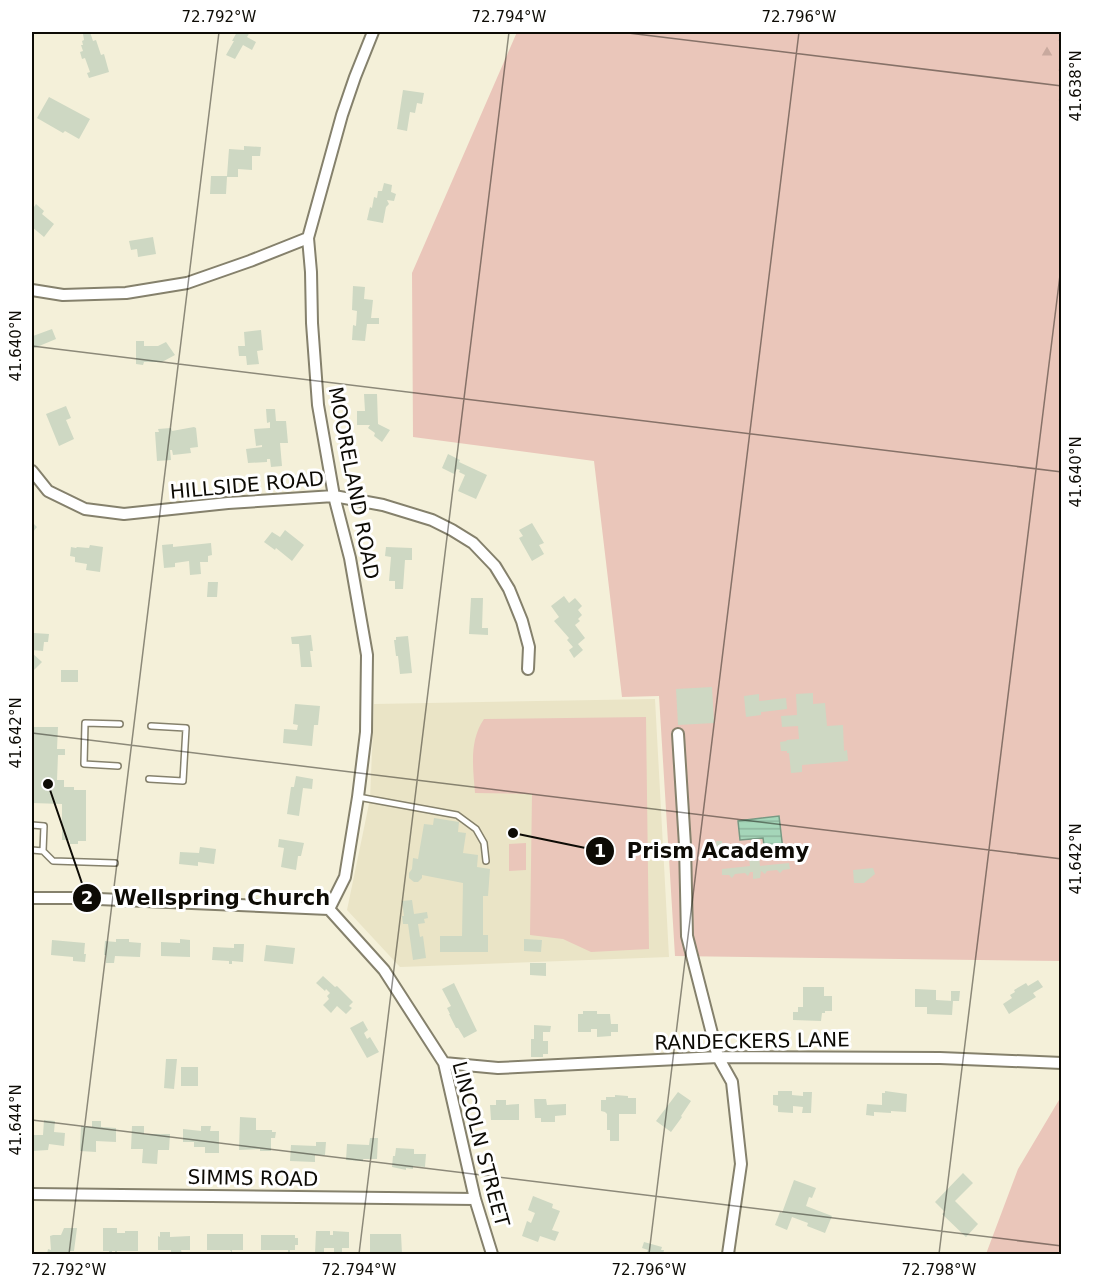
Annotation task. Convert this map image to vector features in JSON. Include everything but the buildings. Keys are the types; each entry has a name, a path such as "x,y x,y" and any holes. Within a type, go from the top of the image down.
{"street":[{"name":"MOORELAND ROAD","path":"329,909 345,877 358,796 366,732 367,655 350,558 334,496 318,405 308,238 342,115 373,32"},
{"path":"32,290 63,295 126,293 187,283 308,238"},
{"name":"HILLSIDE ROAD","path":"32,471 48,491 85,509 124,514 228,503 334,496 383,505 432,520 473,543 495,566 509,589 522,621 529,647 528,669"},
{"path":"678,734 685,845 687,936 718,1057 732,1082 741,1164 728,1254"},
{"path":"32,898 329,909"},
{"name":"LINCOLN STREET","path":"329,909 384,970 444,1063 475,1198 492,1254"},
{"name":"RANDECKERS LANE","path":"444,1063 498,1068 718,1057 940,1058 1062,1063"},
{"name":"SIMMS ROAD","path":"32,1194 475,1198"}],"lane":[{"path":"118,766 84,764 85,723 120,724"},
{"path":"149,779 183,781 186,728 151,726"},
{"path":"358,796 457,815 476,829 484,843 486,861"},
{"path":"32,825 44,826 43,851"},
{"path":"32,850 43,851 53,861 116,863"}],"shaded area":[{"path":"655,699 669,957 400,967 347,910 370,799 374,704"},
{"path":"779,816 783,850 765,852 763,838 740,840 738,821"}],"green space":[{"path":"517,32 1038,32 1062,98 1061,961 675,956 659,696 622,697 594,461 413,437 412,273"},
{"path":"1033,32 1061,32 1061,107"},
{"path":"646,717 649,949 591,952 563,939 530,935 532,794 475,793 473,754 479,727 484,719"},
{"path":"526,843 526,870 509,871 509,844"},
{"path":"1061,1093 1061,1254 986,1254 1018,1169"}],"place":[{"name":"Wellspring Church","path":"48,784"},
{"name":"Prism Academy","path":"513,833"}]}
